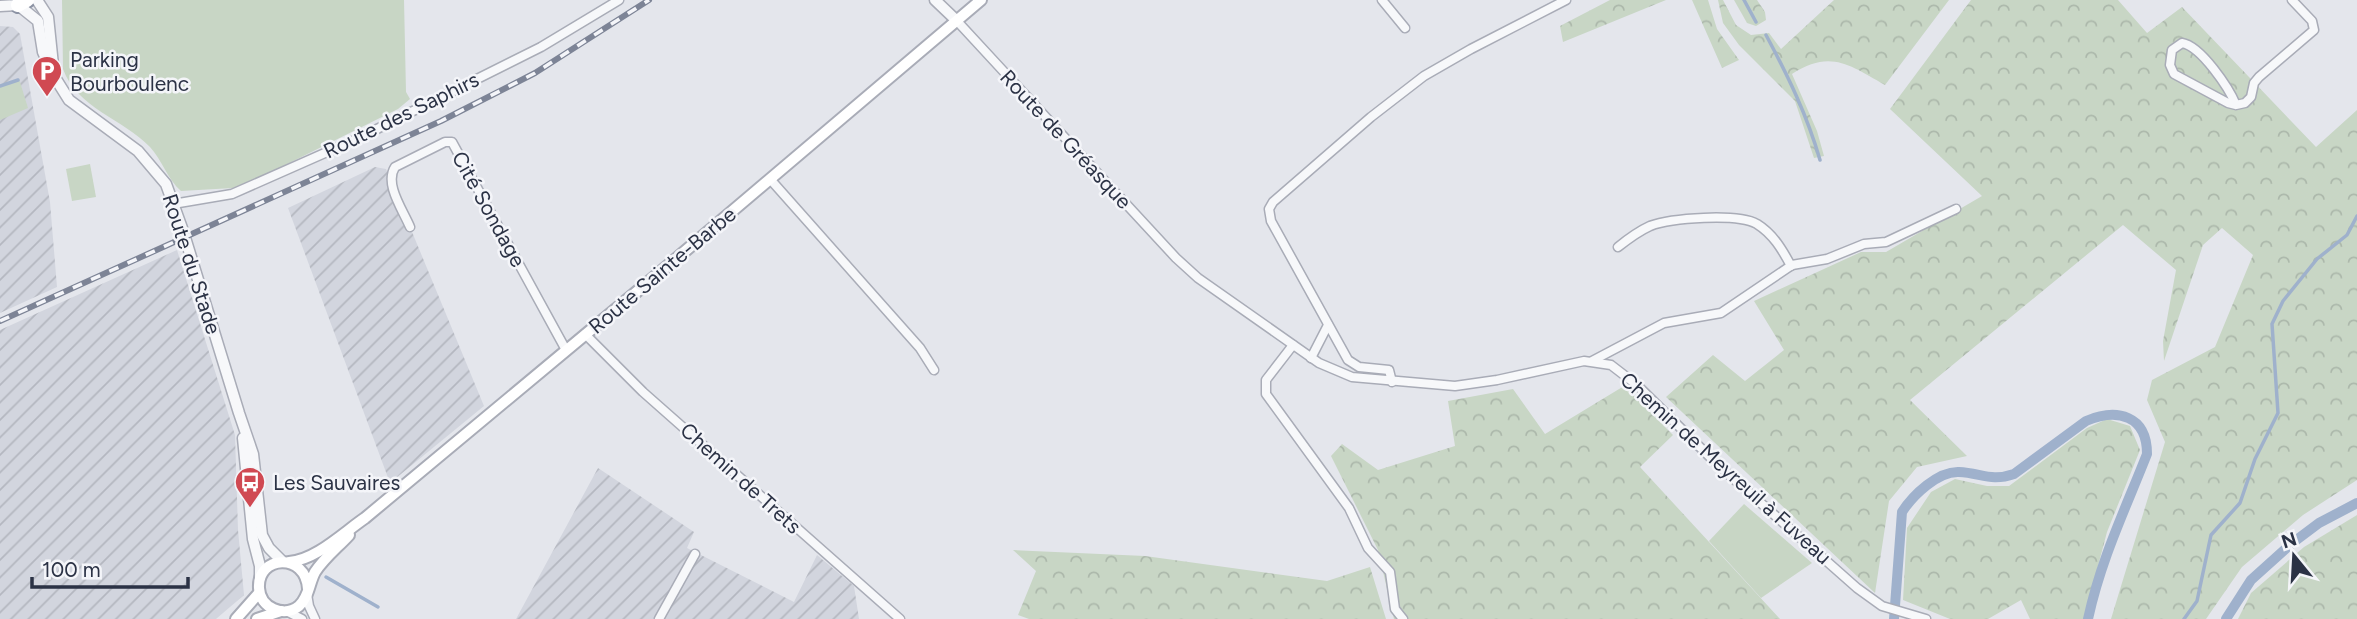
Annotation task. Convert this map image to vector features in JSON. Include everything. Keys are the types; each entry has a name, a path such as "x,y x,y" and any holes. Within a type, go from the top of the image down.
{"main road":[{"name":"Route Sainte-Barbe","path":"286,562 300,561 315,553 365,518 981,0"},
{"name":"Route Sainte-Barbe","path":"308,591 316,570 365,518"},
{"path":"257,619 283,611 302,604 308,591 305,575 301,569 286,562 269,566 260,577 259,593 267,606 283,611"},
{"path":"236,619 259,593"}],"street":[{"name":"Route du Stade","path":"37,0 48,17 54,76"},
{"name":"Route des Saphirs","path":"173,204 232,194 360,137 541,47 619,0"},
{"path":"935,0 957,21"},
{"path":"1382,0 1405,28"},
{"path":"1392,382 1389,370 1359,367 1351,362 1271,221 1269,209 1273,202 1371,117 1424,76 1471,48 1566,0"},
{"path":"2236,105 2226,84 2191,47 2182,43 2172,50 2170,65 2178,78 2197,85 2228,103 2236,105 2245,103 2251,97 2254,83 2259,77 2314,30 2312,20 2292,0"},
{"name":"Route du Stade","path":"0,6 22,2 38,21 43,52 54,76 73,104 147,159 166,184 253,454 262,535 269,548 286,562"},
{"name":"Route de Gréasque","path":"957,21 1176,258 1198,278 1293,345"},
{"name":"Cité Sondage","path":"410,227 391,184 392,171 445,142 452,142 566,351"},
{"path":"770,179 920,348 934,370"},
{"path":"1403,619 1395,609 1390,572 1368,548 1349,508 1266,394 1266,380 1293,345 1311,358 1352,377 1455,386 1497,380 1569,363 1592,361 1664,323 1721,313 1791,266 1827,259 1864,244 1886,243 1955,209"},
{"path":"1618,247 1642,231 1661,223 1738,218 1757,224 1765,231 1776,241 1791,266"},
{"path":"1311,358 1328,325"},
{"name":"Chemin de Trets","path":"586,334 643,392 900,619"},
{"name":"Chemin de Meyreuil à Fuveau","path":"1592,361 1611,365 1637,384 1719,466 1857,588 1882,606 1926,619"},
{"name":"Route du Stade","path":"239,414 260,577"},
{"path":"659,619 695,554"},
{"path":"308,591 309,606 315,619"},
{"path":"283,611 302,619"}],"shaded area":[{"path":"0,26 13,27 20,34 50,202 57,287 0,313"},
{"path":"375,167 386,169 484,406 390,483 288,208"},
{"path":"177,250 235,435 238,530 244,595 216,619 0,619 0,330"},
{"path":"598,468 694,532 687,548 794,602 817,555 854,586 859,619 516,619"}],"green space":[{"path":"62,0 404,0 406,92 410,99 398,109 247,184 233,188 181,191 150,147 90,103 70,82 63,69"},
{"path":"1610,0 1666,0 1563,42 1560,26"},
{"path":"1692,0 1708,0 1717,29 1739,60 1722,68"},
{"path":"1718,0 1723,0 1736,25 1751,35 1769,33 1781,49 1834,0 1949,0 1885,85 1850,66 1829,61 1805,66 1792,74 1817,131 1824,156 1814,158 1795,101 1739,45 1723,23"},
{"path":"1734,0 1757,0 1765,12 1766,20 1756,26 1747,23"},
{"path":"1971,0 2118,0 2147,33 2182,7 2316,147 2357,110 2357,480 2303,515 2242,567 2206,619 2111,619 2165,442 2147,400 2152,380 2215,347 2253,255 2222,228 2203,245 2164,361 2163,341 2176,270 2123,225 1910,400 1967,456 1917,467 1889,501 1875,593 1666,397 1713,355 1745,381 1784,350 1754,301 1861,252 1886,252 1982,196 1890,109"},
{"path":"19,79 28,108 0,120 0,87"},
{"path":"90,164 96,197 72,201 66,169"},
{"path":"1624,386 1673,435 1640,467 1780,619 1394,619 1378,550 1331,456 1342,444 1378,470 1455,446 1448,401 1513,389 1545,434"},
{"path":"2107,419 2130,426 2140,450 2107,532 2084,619 2030,619 2021,600 1988,619 1950,619 1903,600 1907,528 1931,492 1955,479 1987,486 2009,486 2087,428"},
{"path":"1744,504 1812,563 1761,598 1709,541"},
{"path":"2357,515 2357,619 2238,619 2251,593 2304,547"},
{"path":"1013,550 1145,556 1327,581 1370,567 1386,619 1029,619 1018,615 1036,571"}],"waterway":[{"path":"1744,0 1756,22"},
{"path":"1766,35 1796,96 1820,160"},
{"path":"0,86 18,80"},
{"path":"2184,619 2197,601 2211,535 2240,503 2255,459 2278,413 2272,324 2283,301 2317,259 2347,235 2357,216"},
{"path":"1894,619 1902,512 1919,492 1943,475 1951,473 1992,477 2014,474 2086,421 2119,415 2136,423 2142,431 2147,454 2107,555 2088,619"},
{"path":"2226,619 2251,580 2291,544 2319,523 2357,503"},
{"path":"326,577 378,607"}],"railway":[{"path":"0,321 441,121 535,73 649,0"}],"place":[{"name":"Parking Bourboulenc","path":"47,98"},
{"name":"Les Sauvaires","path":"250,509"}]}
